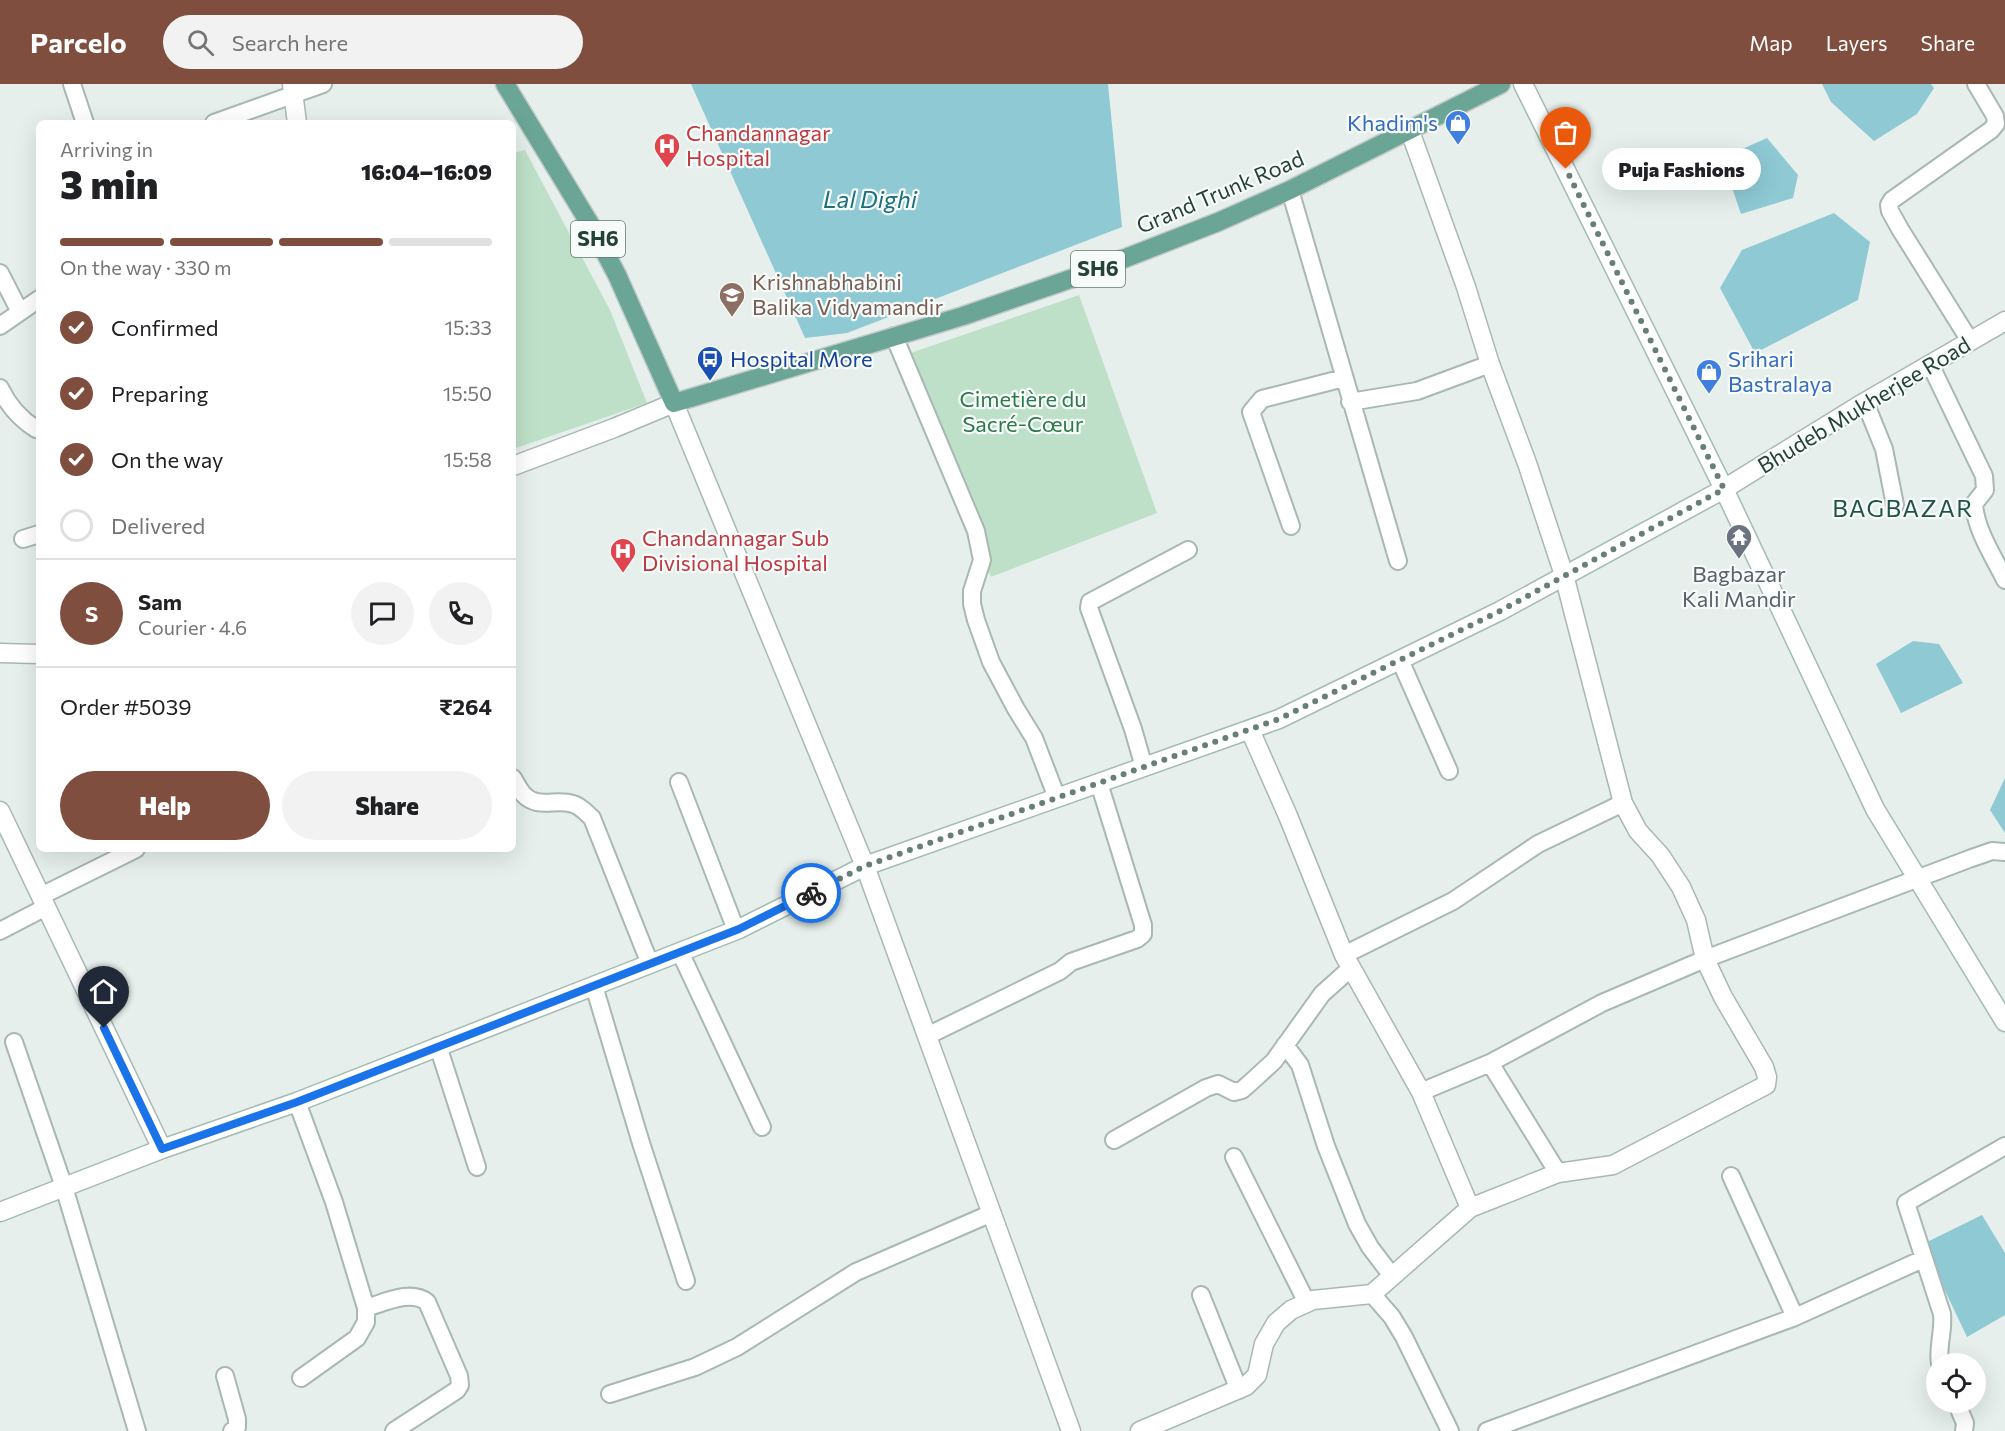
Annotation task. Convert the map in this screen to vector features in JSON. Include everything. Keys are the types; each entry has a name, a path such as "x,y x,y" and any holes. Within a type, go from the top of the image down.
{"main road":[{"name":"SH6","path":"505,84 612,264 674,402"},
{"name":"Grand Trunk Road","path":"674,402 963,316 1082,275 1207,226 1290,190 1501,84"}],"street":[{"path":"72,84 84,120"},
{"path":"221,120 293,89 323,84"},
{"path":"1523,84 1724,489 1875,809 2005,1022"},
{"path":"1976,84 1995,116 1996,124 2005,139"},
{"path":"293,89 297,120"},
{"path":"1970,341 1900,229 1889,205 1892,200 1991,130 1996,124"},
{"path":"1140,1431 1246,1386 1257,1375 1264,1344 1276,1323 1291,1310 1313,1300 1372,1294 1470,1208 1558,1173 1613,1165 1766,1085 1767,1077 1764,1067 1723,998 1705,959 1696,920 1681,887 1660,855 1638,831 1623,803 1564,575 1410,131"},
{"path":"1290,190 1398,561"},
{"path":"0,273 20,312"},
{"path":"0,326 36,301"},
{"name":"Bhudeb Mukherjee Road","path":"0,1212 162,1149 297,1102 736,930 865,866 1279,719 1500,611 1724,489 1865,402 2005,321"},
{"path":"894,336 976,531 982,560 972,591 972,604 984,641 1008,694 1034,738 1057,798"},
{"path":"1350,402 1417,391 1490,363"},
{"path":"1930,364 1984,476 1985,490 1974,504 1975,512 1979,528 2005,580"},
{"path":"1291,526 1251,412 1262,399 1344,378"},
{"path":"0,388 6,400 18,414 36,429"},
{"path":"516,465 614,428 674,402 865,866 1071,1431"},
{"path":"1865,402 1884,448 1895,505"},
{"path":"1144,767 1133,729 1089,608 1090,602 1188,550"},
{"path":"0,653 36,654"},
{"path":"1400,660 1449,771"},
{"path":"1250,729 1347,962 1422,1092 1470,1208"},
{"path":"516,782 522,793 530,799 541,804 572,803 580,807 591,818 650,964"},
{"path":"680,782 736,930"},
{"path":"927,1036 1060,971 1071,962 1137,939 1143,933 1143,925 1099,783"},
{"path":"1114,1140 1206,1088 1218,1084 1234,1092 1242,1090 1274,1060 1347,962 1453,901 1538,844 1623,803"},
{"path":"2,822 44,902 162,1149"},
{"path":"1422,1092 1490,1063 1602,1003 1705,959 1992,851 2005,852"},
{"path":"0,931 44,902 131,852"},
{"path":"680,952 762,1127"},
{"path":"594,986 641,1143 686,1281"},
{"path":"14,1042 64,1186 137,1431"},
{"path":"1286,1045 1300,1065 1326,1146 1357,1224 1370,1247 1392,1276"},
{"path":"438,1046 477,1167"},
{"path":"1490,1063 1558,1173"},
{"path":"297,1102 334,1202 366,1308 366,1322 357,1338 301,1378"},
{"path":"1940,1353 1943,1332 1942,1314 1906,1203 2005,1146"},
{"path":"1234,1157 1307,1303"},
{"path":"1731,1176 1795,1317"},
{"path":"610,1394 695,1367 737,1347 856,1272 992,1213"},
{"path":"1487,1431 1795,1317 1923,1259"},
{"path":"1372,1294 1392,1317 1404,1337 1450,1431"},
{"path":"366,1308 412,1295 427,1302 459,1376 460,1385 457,1390 394,1431"},
{"path":"1201,1295 1239,1390"},
{"path":"225,1376 237,1419 237,1427 232,1431"},
{"path":"1960,1413 1965,1424 1964,1431"}],"green space":[{"path":"525,150 610,310 647,403 516,448 516,152"},
{"name":"Cimetière du Sacré-Cœur","path":"1079,295 1157,513 991,577 902,356"}],"water":[{"name":"Lal Dighi","path":"691,84 1108,84 1122,227 847,333 805,338"},
{"path":"1822,84 1931,84 1934,88 1917,114 1874,141 1831,102"},
{"path":"1767,138 1798,175 1793,198 1741,214 1722,158"},
{"path":"1834,213 1870,242 1858,300 1755,353 1720,288 1742,250"},
{"path":"1913,641 1939,644 1963,683 1901,713 1876,664"},
{"path":"2005,778 2005,833 1990,810"},
{"path":"1982,1215 2005,1253 2005,1315 1967,1337 1923,1244"}],"way so far":[{"path":"811,893 865,866 1279,719 1500,611 1724,489 1566,169"}],"place":[{"name":"Khadim's","path":"1458,146"},
{"name":"Chandannagar Hospital","path":"667,169"},
{"name":"Puja Fashions","path":"1566,169"},
{"name":"Krishnabhabini Balika Vidyamandir","path":"732,318"},
{"name":"Hospital More","path":"710,382"},
{"name":"Srihari Bastralaya","path":"1709,395"},
{"name":"Bagbazar Kali Mandir","path":"1739,560"},
{"name":"Chandannagar Sub Divisional Hospital","path":"623,574"}],"district":[{"name":"BAGBAZAR","path":"1903,509"}],"route":[{"path":"104,1028 162,1149 297,1102 739,929 811,893"}]}
